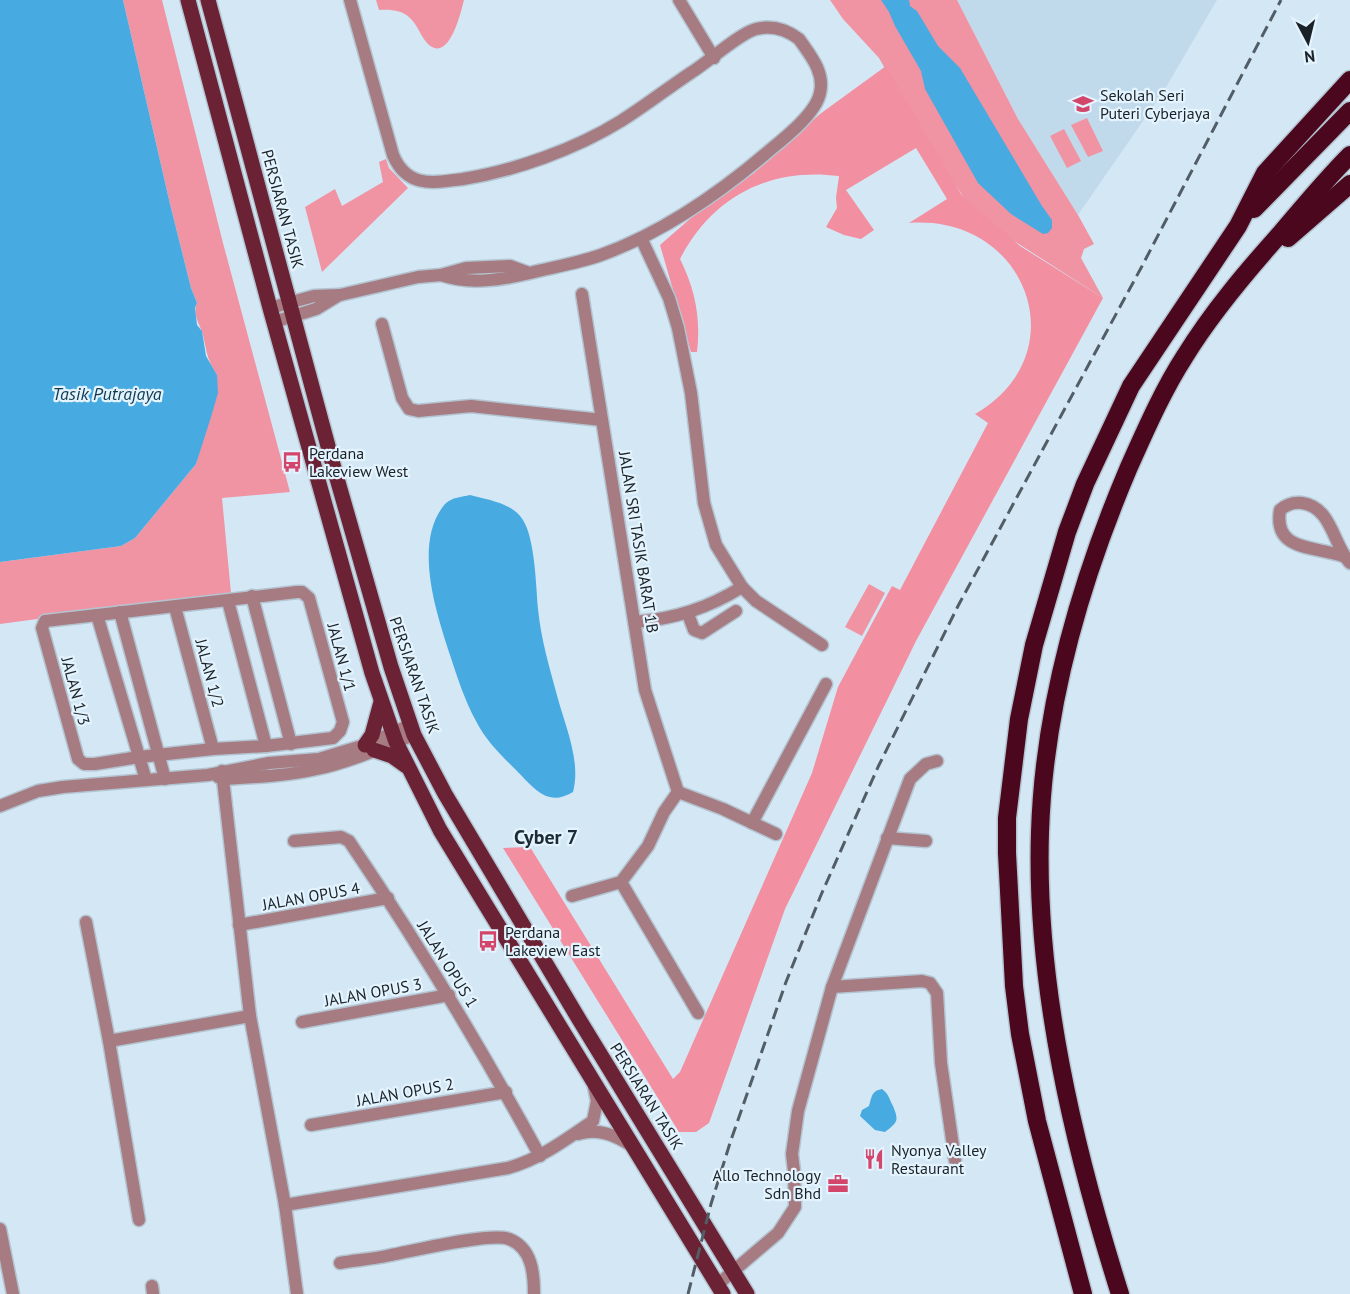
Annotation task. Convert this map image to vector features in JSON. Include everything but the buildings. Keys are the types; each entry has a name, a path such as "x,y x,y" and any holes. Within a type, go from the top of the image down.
{"highway":[{"path":"1083,1294 1037,1121 1020,1034 1014,986 1007,818 1013,759 1034,645 1067,532 1094,462 1131,386 1239,226 1265,173 1350,80"},
{"path":"1239,226 1350,111"},
{"path":"1120,1294 1086,1176 1058,1050 1044,945 1040,835 1044,771 1055,703 1071,630 1116,498 1140,442 1184,356 1239,280 1350,155"},
{"path":"1239,280 1350,184"}],"main road":[{"path":"188,0 272,315 381,702 395,737 408,768 440,830 720,1289"},
{"name":"PERSIARAN TASIK","path":"208,0 387,655 412,730 451,804 747,1294"},
{"path":"381,702 369,747 392,756 408,768"}],"street":[{"path":"272,315 292,310 314,296 340,295 466,268 510,266 529,273 573,264 641,238 680,217 758,160 807,115 819,97 820,80 817,66 799,39 784,30 763,28 749,32 619,122 569,147 496,172 458,179 426,182 415,180 399,169 393,155 350,0"},
{"path":"679,0 714,58"},
{"path":"641,238 669,298 685,357 701,484 716,544 742,587 768,610 822,645"},
{"name":"JALAN SRI TASIK BARAT 1B","path":"582,294 645,690 678,792"},
{"path":"382,324 402,398 409,409 418,411 471,406 602,420"},
{"path":"1295,503 1306,504 1317,509 1347,559 1288,540 1280,527 1280,510 1286,504 1295,503"},
{"path":"635,622 688,614 713,604 742,587"},
{"name":"JALAN 1/1","path":"252,596 297,592 306,594 343,722 340,731 333,738 291,744"},
{"path":"139,757 291,744 252,596 228,601 97,615 139,757 146,780"},
{"path":"228,601 266,746"},
{"name":"JALAN 1/2","path":"175,607 213,749"},
{"path":"688,614 694,630 700,633 736,611"},
{"path":"120,612 165,779"},
{"name":"JALAN 1/3","path":"97,615 50,620 43,624 76,755 80,762 89,765 139,757"},
{"path":"752,823 826,684"},
{"path":"0,806 38,791 251,772 286,775 335,760 412,730"},
{"path":"720,1289 734,1272 778,1233 795,1207 792,1154 798,1111 832,987 910,779 926,764 938,761"},
{"path":"223,775 250,1016 285,1205 297,1294"},
{"path":"572,896 621,882 648,846 664,812 678,792 723,809 776,834"},
{"name":"JALAN OPUS 1","path":"294,841 342,837 349,841 449,995 506,1092 540,1156"},
{"path":"887,838 926,841"},
{"path":"621,882 698,1013"},
{"name":"JALAN OPUS 4","path":"239,925 388,898"},
{"path":"86,922 109,1041 139,1220"},
{"path":"832,987 922,981 930,983 934,988 938,1004 941,1063 955,1160"},
{"name":"JALAN OPUS 3","path":"302,1022 449,995"},
{"path":"109,1041 250,1016"},
{"path":"285,1205 527,1163 593,1121 597,1101 591,1077"},
{"name":"JALAN OPUS 2","path":"311,1125 506,1092"},
{"path":"572,1136 599,1132 613,1135 636,1148"},
{"path":"0,1229 13,1294"},
{"path":"340,1263 450,1244 495,1238 508,1239 527,1254 534,1294"}],"shaded area":[{"path":"123,0 162,0 223,243 290,492 222,498 231,593 0,624 0,562 121,546 135,538 196,464 217,375 209,360 196,315 197,303 191,288 170,204"},
{"path":"376,0 464,0 449,41 443,47 436,48 426,42 407,15 396,11 379,10"},
{"path":"830,0 957,0 1018,119 1094,244 1084,249 1081,258 1103,298 997,230 965,199 928,145 879,58 843,19"},
{"name":"Sekolah Seri Puteri Cyberjaya","path":"957,0 1217,0 1165,89 1078,215 1019,121"},
{"path":"886,66 961,194 1020,246 1103,298 916,641 785,909 709,1123 696,1132 679,1132 503,848 530,847 673,1079 680,1072 812,773 838,687 892,586 900,590 988,423 975,414 1007,388 1025,358 1031,325 1025,293 1009,264 984,241 950,226 909,223 947,199 916,148 846,190 874,230 861,239 826,227 837,208 839,176 813,174 789,176 766,182 726,203 708,219 693,237 680,259 690,281 696,304 697,352 691,352 660,245 691,218 754,173 820,114"},
{"path":"1087,118 1103,151 1088,157 1071,125"},
{"path":"1064,129 1081,161 1067,168 1050,136"},
{"path":"386,159 389,168 408,188 322,272 305,207 335,189 342,206 383,182 379,162"},
{"path":"869,584 885,593 862,636 845,627"}],"water":[{"name":"Tasik Putrajaya","path":"0,0 123,0 170,204 191,288 197,303 195,308 197,325 202,331 206,356 217,375 218,393 196,464 135,538 121,546 0,562"},
{"path":"881,0 909,0 910,6 917,11 938,46 960,68 1052,220 1052,228 1048,233 1043,234 1011,214 978,183 925,89 921,71"},
{"path":"470,495 507,506 519,514 527,528 536,576 539,621 574,757 573,792 564,796 548,797 535,789 489,741 468,706 445,641 430,580 430,538 435,520 445,504"},
{"path":"882,1089 889,1097 897,1118 885,1132 875,1130 860,1116 862,1110 869,1106 874,1093"}],"railway":[{"path":"688,1294 711,1204 730,1143 786,982 821,895 878,767 958,606 1141,268 1281,0"}],"place":[{"name":"Sekolah Seri Puteri Cyberjaya","path":"1083,104"},
{"name":"Perdana Lakeview West","path":"292,462"},
{"name":"Perdana Lakeview East","path":"488,941"},
{"name":"Nyonya Valley Restaurant","path":"874,1159"},
{"name":"Allo Technology Sdn Bhd","path":"838,1184"}],"district":[{"name":"Cyber 7","path":"546,837"}]}
